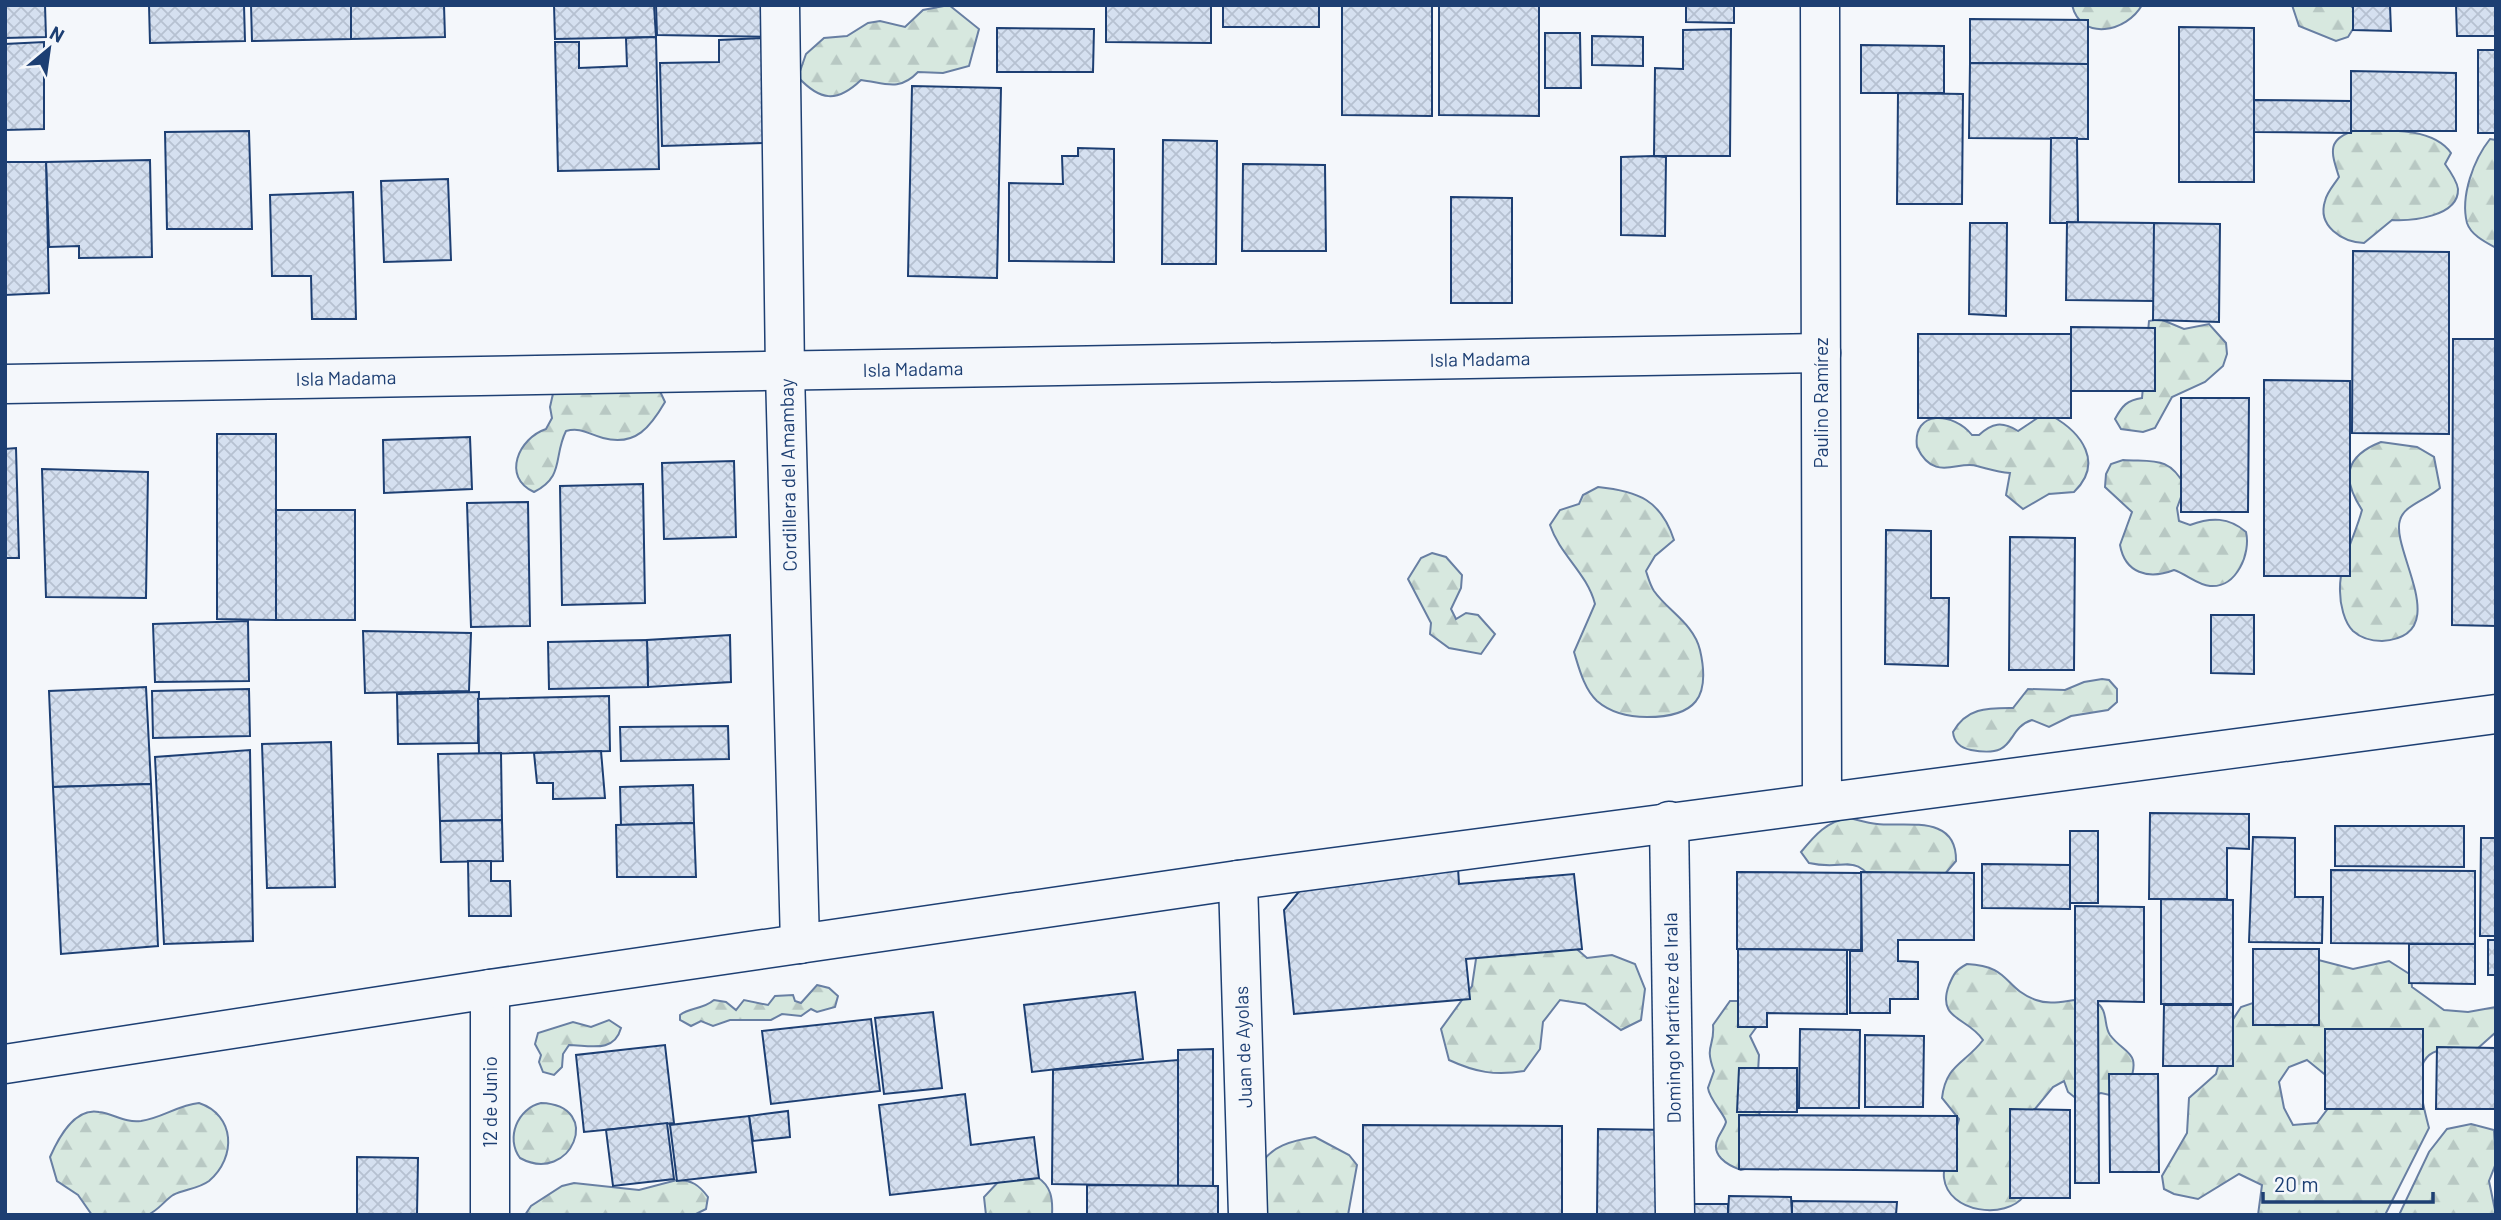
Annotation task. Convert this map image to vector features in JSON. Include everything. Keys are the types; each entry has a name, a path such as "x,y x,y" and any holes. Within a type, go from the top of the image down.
{"street":[{"name":"Cordillera del Amambay","path":"780,5 785,372 800,944"},
{"name":"Paulino Ramírez","path":"1820,5 1822,801"},
{"name":"Isla Madama","path":"5,384 1821,353"},
{"path":"5,1064 490,989 1238,880 2496,713"},
{"name":"Domingo Martínez de Irala","path":"1670,821 1675,1215"},
{"name":"Juan de Ayolas","path":"1238,880 1248,1215"},
{"name":"12 de Junio","path":"490,989 491,1215"}],"green space":[{"path":"949,5 979,29 969,66 943,73 918,72 904,82 891,85 861,80 844,93 829,96 814,91 798,77 806,54 824,38 847,36 868,23 880,21 905,27 923,10"},
{"path":"2072,5 2142,5 2126,22 2105,29 2085,24 2077,17"},
{"path":"2292,5 2350,5 2361,16 2348,37 2336,41 2299,26"},
{"path":"2356,130 2421,134 2443,145 2451,153 2445,164 2458,189 2451,206 2421,218 2392,220 2364,243 2348,240 2333,231 2323,210 2327,195 2339,177 2333,148 2340,138"},
{"path":"2490,139 2496,140 2496,248 2472,231 2465,212 2470,178"},
{"path":"2160,319 2184,329 2209,324 2226,343 2227,354 2223,366 2205,382 2172,397 2155,428 2143,432 2121,429 2115,419 2120,411 2129,402 2142,398 2149,321"},
{"path":"556,380 658,387 665,402 648,426 625,440 603,438 580,430 566,431 554,473 544,486 534,492 518,477 516,468 522,449 536,434 546,429 552,418 550,407"},
{"path":"2052,416 2080,440 2086,450 2087,470 2083,481 2074,492 2049,494 2023,509 2006,495 2010,473 1970,465 1938,467 1924,458 1917,447 1917,435 1927,420 1945,419 1964,427 1972,435 1979,435 1997,425 2018,431 2039,417"},
{"path":"2381,442 2417,447 2434,457 2440,488 2406,510 2400,520 2399,534 2418,608 2415,624 2404,636 2374,641 2360,636 2347,623 2341,601 2340,581 2362,510 2351,488 2350,469 2360,454"},
{"path":"2123,460 2160,462 2179,476 2185,486 2177,508 2179,521 2190,525 2220,520 2233,523 2246,532 2244,559 2235,575 2220,585 2210,586 2174,570 2147,574 2132,568 2120,545 2132,512 2105,487 2106,474 2111,464"},
{"path":"1598,487 1625,491 1646,500 1662,515 1674,540 1655,556 1646,571 1654,591 1686,625 1700,650 1703,667 1701,692 1696,702 1677,713 1640,717 1614,711 1592,696 1580,671 1574,652 1595,604 1586,583 1560,546 1550,525 1560,510 1579,504 1583,495"},
{"path":"1432,553 1446,557 1462,575 1461,588 1451,609 1456,619 1466,613 1478,615 1495,634 1481,654 1449,648 1430,634 1431,623 1408,579 1421,558"},
{"path":"2109,680 2117,689 2117,702 2108,710 2071,716 2049,727 2032,720 2023,724 2004,747 1997,750 1986,752 1967,749 1955,739 1953,732 1972,713 1987,709 2013,708 2028,689 2065,690 2084,682"},
{"path":"1849,818 1877,824 1928,826 1939,829 1948,836 1954,846 1956,861 1944,875 1880,889 1863,869 1856,866 1809,863 1801,852 1811,840 1828,826"},
{"path":"1547,923 1587,958 1612,955 1635,964 1645,989 1641,1020 1621,1030 1585,1004 1560,1000 1543,1022 1540,1049 1524,1071 1485,1072 1449,1060 1441,1029 1472,986 1476,959 1493,941"},
{"path":"2303,956 2353,969 2389,961 2411,975 2412,987 2444,1010 2468,1012 2496,1007 2496,1032 2477,1049 2437,1051 2428,1056 2423,1064 2420,1085 2429,1128 2385,1215 2258,1215 2262,1185 2239,1174 2198,1199 2164,1189 2162,1176 2187,1133 2189,1098 2216,1074 2228,1027 2241,1007 2265,999","holes":["2307,1060 2328,1077 2332,1103 2317,1123 2293,1125 2284,1108 2279,1082 2289,1067"]},
{"path":"1967,964 1992,969 2017,990 2036,1000 2052,1003 2082,999 2095,1002 2104,1013 2110,1035 2130,1054 2134,1065 2129,1085 2114,1096 2101,1093 2078,1100 2068,1092 2064,1081 2053,1087 2030,1115 2024,1196 2016,1204 1992,1210 1979,1209 1956,1199 1948,1190 1944,1178 1947,1156 1959,1119 1942,1098 1944,1087 1952,1071 1983,1040 1977,1032 1950,1012 1947,1005 1946,996 1952,978"},
{"path":"817,985 829,988 838,996 835,1007 817,1012 811,1009 801,1016 782,1014 771,1020 730,1020 713,1026 701,1021 691,1026 680,1020 680,1015 684,1012 714,1000 726,1002 736,1010 744,1000 768,1005 775,996 793,995 795,1001 801,1003"},
{"path":"1730,1001 1743,1001 1758,1025 1750,1036 1759,1055 1756,1105 1766,1130 1753,1167 1741,1170 1725,1162 1718,1154 1716,1144 1726,1122 1708,1088 1714,1071 1710,1056 1713,1025"},
{"path":"609,1020 621,1028 613,1042 600,1046 569,1045 563,1054 562,1067 554,1075 543,1072 539,1062 541,1055 535,1044 538,1033 573,1022 591,1027"},
{"path":"199,1103 220,1117 225,1127 228,1149 224,1160 209,1181 173,1195 151,1213 134,1217 92,1215 78,1195 57,1181 50,1157 68,1126 82,1114 99,1112 130,1121 141,1121"},
{"path":"541,1103 561,1107 572,1116 576,1129 574,1142 566,1153 554,1162 538,1164 520,1158 514,1142 514,1133 520,1117"},
{"path":"2471,1124 2494,1130 2496,1163 2489,1181 2496,1215 2399,1215 2429,1152 2447,1129"},
{"path":"1315,1137 1349,1155 1357,1165 1348,1215 1253,1215 1256,1182 1264,1160 1283,1145"},
{"path":"1037,1177 1050,1193 1052,1215 986,1215 984,1197 1000,1180"},
{"path":"677,1180 691,1182 701,1189 708,1197 706,1209 694,1215 525,1215 531,1206 562,1186 574,1183 639,1190"}],"building":[{"path":"5,5 45,5 46,37 5,38"},
{"path":"149,5 244,5 245,41 150,43"},
{"path":"251,5 351,5 351,39 252,41"},
{"path":"351,5 444,5 445,37 351,39"},
{"path":"554,5 654,5 656,37 555,39"},
{"path":"656,5 772,5 772,37 657,35"},
{"path":"1106,5 1211,5 1211,43 1106,42"},
{"path":"1223,5 1319,5 1319,27 1223,27"},
{"path":"1342,5 1432,5 1432,116 1342,115"},
{"path":"1439,5 1539,5 1539,116 1439,115"},
{"path":"1686,5 1734,5 1734,23 1686,22"},
{"path":"2353,5 2390,5 2391,31 2353,30"},
{"path":"2456,5 2496,5 2496,36 2457,36"},
{"path":"1970,19 2088,20 2088,64 1970,63"},
{"path":"2179,27 2254,28 2254,182 2179,182"},
{"path":"997,28 1094,29 1093,72 997,72"},
{"path":"1731,29 1730,156 1654,156 1655,68 1683,69 1683,30"},
{"path":"1545,33 1580,33 1581,88 1545,88"},
{"path":"1592,36 1643,37 1643,66 1592,65"},
{"path":"656,37 659,169 558,171 555,42 579,42 579,68 627,66 626,38"},
{"path":"765,38 768,143 662,146 660,63 719,62 719,40"},
{"path":"44,42 44,129 5,130 5,44"},
{"path":"1861,45 1944,46 1944,93 1861,93"},
{"path":"2478,50 2496,50 2496,133 2478,133"},
{"path":"1970,63 2088,64 2088,139 1969,138"},
{"path":"2351,71 2456,73 2456,131 2351,131"},
{"path":"912,86 1001,88 997,278 908,276"},
{"path":"1898,93 1963,94 1962,204 1897,204"},
{"path":"2254,100 2351,101 2351,133 2254,132"},
{"path":"249,131 252,229 167,229 165,132"},
{"path":"2051,138 2077,138 2078,223 2050,223"},
{"path":"1163,140 1217,141 1216,264 1162,264"},
{"path":"1078,148 1114,149 1114,262 1009,261 1009,183 1063,184 1062,156 1078,156"},
{"path":"1621,157 1666,157 1665,236 1621,235"},
{"path":"150,160 152,257 79,258 79,246 49,247 46,162"},
{"path":"5,162 46,162 49,293 5,295"},
{"path":"1243,164 1325,165 1326,251 1242,251"},
{"path":"448,179 451,260 384,262 381,181"},
{"path":"353,192 356,319 312,319 311,276 272,276 270,195"},
{"path":"1451,197 1512,198 1512,303 1451,303"},
{"path":"2067,222 2154,223 2154,301 2066,300"},
{"path":"1970,223 2007,223 2006,316 1969,314"},
{"path":"2154,223 2220,224 2219,322 2153,320"},
{"path":"2353,251 2449,252 2449,434 2352,433"},
{"path":"2071,327 2155,328 2155,391 2071,391"},
{"path":"1918,334 2071,334 2071,418 1918,418"},
{"path":"2453,339 2496,339 2496,626 2452,625"},
{"path":"2264,380 2350,381 2350,576 2264,576"},
{"path":"2181,398 2249,398 2248,512 2181,512"},
{"path":"217,434 276,434 276,620 217,619"},
{"path":"470,437 472,489 384,493 383,440"},
{"path":"16,448 19,558 5,558 5,449"},
{"path":"734,461 736,537 664,539 662,463"},
{"path":"42,469 148,472 146,598 46,597"},
{"path":"643,484 645,603 562,605 560,486"},
{"path":"528,502 530,626 471,627 467,503"},
{"path":"276,510 355,510 355,620 276,620"},
{"path":"1886,530 1931,531 1931,598 1949,598 1948,666 1885,664"},
{"path":"2010,537 2075,538 2074,670 2009,670"},
{"path":"2211,615 2254,615 2254,674 2211,673"},
{"path":"248,621 249,681 155,682 153,624"},
{"path":"363,631 471,633 469,691 365,693"},
{"path":"730,635 731,682 648,687 647,640"},
{"path":"647,640 648,687 549,689 548,642"},
{"path":"146,687 151,784 53,787 49,691"},
{"path":"249,689 250,736 153,738 152,691"},
{"path":"479,692 478,743 398,744 397,694"},
{"path":"609,696 610,751 479,754 478,699"},
{"path":"728,726 729,759 621,761 620,727"},
{"path":"331,742 335,887 267,888 262,744"},
{"path":"250,750 253,941 164,944 155,757"},
{"path":"601,751 605,798 553,799 553,783 537,783 534,753"},
{"path":"501,753 502,820 440,821 438,754"},
{"path":"151,784 158,946 61,954 53,787"},
{"path":"693,785 694,823 621,825 620,787"},
{"path":"2150,813 2249,814 2249,849 2227,848 2227,899 2149,899"},
{"path":"502,820 503,861 441,862 440,821"},
{"path":"694,823 696,877 617,877 616,825"},
{"path":"2335,826 2464,826 2464,867 2335,866"},
{"path":"2070,831 2098,831 2098,903 2070,903"},
{"path":"2253,837 2295,838 2295,897 2323,897 2322,943 2249,942"},
{"path":"2481,838 2496,838 2496,936 2480,936"},
{"path":"468,861 491,861 491,881 510,881 511,916 469,916"},
{"path":"1982,864 2070,865 2070,909 1982,908"},
{"path":"1458,868 1459,884 1574,874 1582,949 1466,959 1470,999 1294,1014 1284,910 1310,878"},
{"path":"2331,870 2475,871 2475,944 2331,943"},
{"path":"1737,872 1862,873 1861,950 1737,949"},
{"path":"1861,872 1974,873 1974,940 1898,940 1898,961 1918,962 1918,999 1890,999 1890,1013 1850,1013 1850,951 1862,951"},
{"path":"2161,899 2233,900 2233,1004 2161,1004"},
{"path":"2075,906 2144,907 2144,1002 2098,1001 2099,1183 2075,1183"},
{"path":"2488,940 2496,940 2496,975 2488,975"},
{"path":"2409,944 2475,944 2475,984 2409,983"},
{"path":"1738,949 1847,950 1847,1014 1767,1013 1767,1027 1738,1027"},
{"path":"2253,949 2319,949 2319,1025 2253,1025"},
{"path":"1135,992 1143,1059 1032,1072 1024,1005"},
{"path":"2164,1005 2233,1005 2233,1066 2163,1066"},
{"path":"933,1012 942,1088 884,1094 875,1018"},
{"path":"871,1019 880,1091 771,1104 762,1031"},
{"path":"1800,1029 1860,1030 1859,1108 1799,1108"},
{"path":"2325,1029 2423,1029 2423,1109 2325,1109"},
{"path":"1865,1035 1924,1036 1923,1107 1865,1107"},
{"path":"665,1045 674,1123 584,1132 576,1055"},
{"path":"2437,1047 2496,1048 2496,1109 2436,1109"},
{"path":"1213,1049 1213,1186 1178,1186 1178,1050"},
{"path":"1178,1060 1178,1186 1052,1184 1053,1070"},
{"path":"1739,1068 1797,1068 1797,1112 1737,1112"},
{"path":"2109,1074 2158,1074 2159,1172 2110,1172"},
{"path":"965,1094 971,1145 1034,1137 1039,1178 890,1195 879,1105"},
{"path":"2010,1109 2070,1110 2070,1198 2010,1198"},
{"path":"788,1111 790,1137 753,1141 749,1116"},
{"path":"1739,1115 1957,1116 1957,1171 1739,1169"},
{"path":"749,1116 756,1172 677,1181 670,1125"},
{"path":"667,1123 674,1179 613,1186 606,1130"},
{"path":"1363,1125 1562,1126 1562,1215 1363,1215"},
{"path":"1598,1129 1672,1130 1672,1215 1597,1215"},
{"path":"357,1157 418,1158 417,1215 357,1215"},
{"path":"1087,1185 1218,1186 1218,1215 1087,1215"},
{"path":"1729,1196 1791,1197 1792,1215 1728,1215"},
{"path":"1792,1201 1897,1202 1896,1215 1792,1215"},
{"path":"1692,1204 1728,1204 1728,1215 1692,1215"}]}
